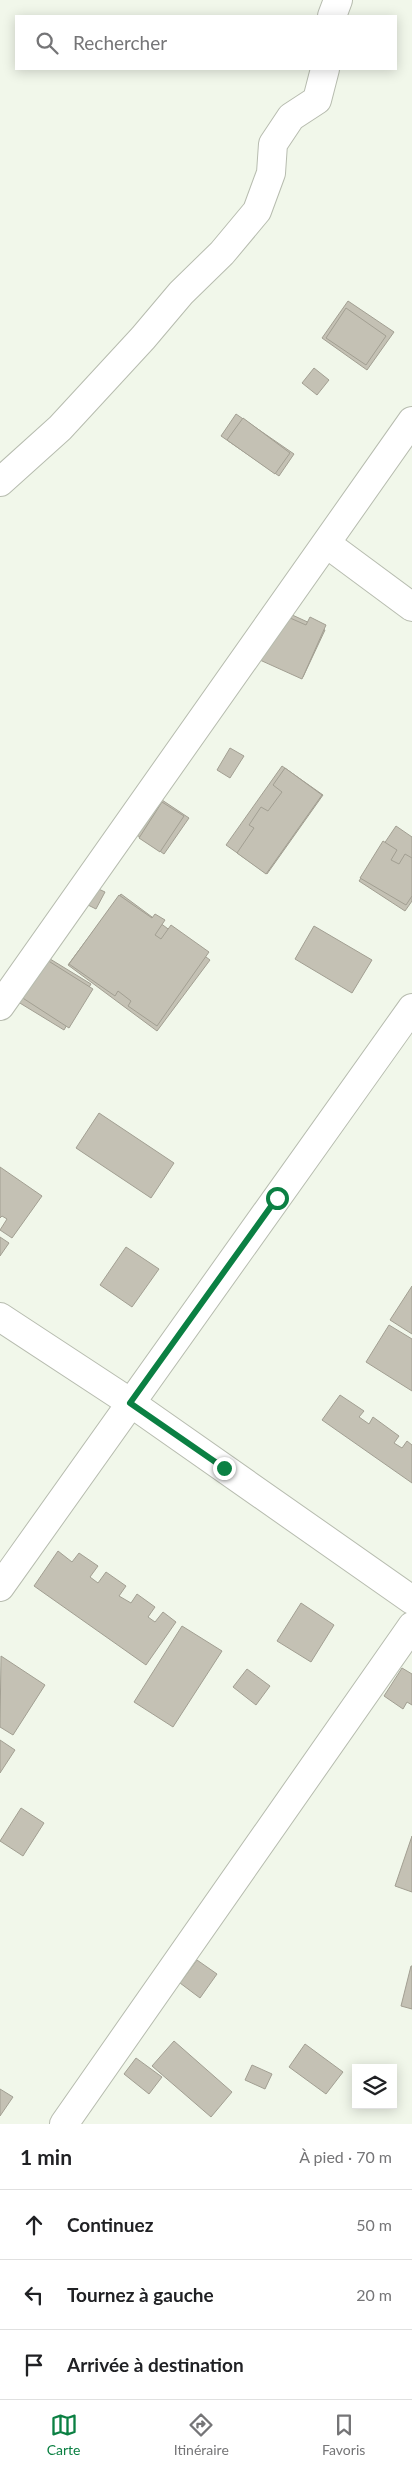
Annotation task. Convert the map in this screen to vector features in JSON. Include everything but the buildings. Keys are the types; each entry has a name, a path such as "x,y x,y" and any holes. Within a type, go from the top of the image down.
{"street":[{"path":"332,15 338,0"},
{"path":"0,482 60,428 143,338 181,293 222,253 257,210 271,173 273,144 291,116 317,100 325,70"},
{"path":"0,1006 412,421"},
{"path":"327,544 412,607"},
{"path":"0,1586 412,1008"},
{"path":"0,1317 130,1403 412,1600"},
{"path":"64,2124 412,1626"}],"route":[{"path":"224,1468 130,1403 277,1198"}]}
